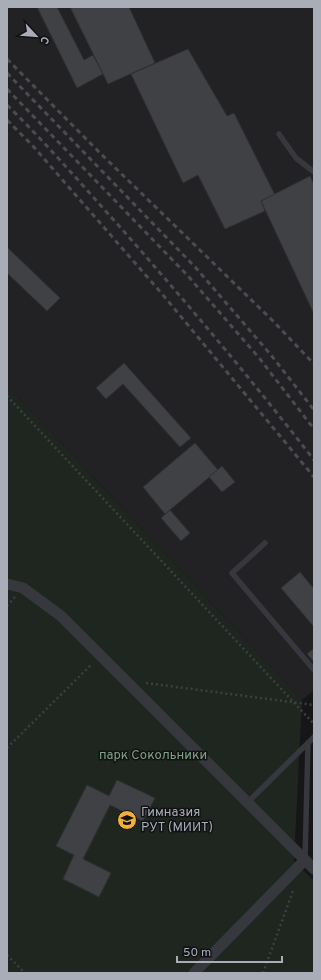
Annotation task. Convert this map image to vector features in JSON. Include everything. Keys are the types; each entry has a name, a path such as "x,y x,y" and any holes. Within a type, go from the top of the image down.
{"street":[{"path":"7,584 23,588 60,616 126,680 314,869"},
{"path":"194,973 305,860"}],"lane":[{"path":"279,134 296,158 314,172"},
{"path":"265,543 232,573 314,670"},
{"path":"248,802 314,737"},
{"path":"305,860 308,742"}],"path":[{"path":"7,396 314,724"},
{"path":"7,748 100,656"},
{"path":"126,680 314,705"},
{"path":"263,973 294,888"},
{"path":"7,955 25,973"}],"shaded area":[{"path":"7,7 314,7 314,690 302,700 7,385"}],"green space":[{"name":"парк Сокольники","path":"7,385 302,700 294,861 314,881 314,973 7,973"}],"building":[{"path":"37,7 57,7 84,60 93,55 103,74 77,88"},
{"path":"70,7 129,7 155,63 108,84"},
{"path":"188,49 227,116 234,113 275,195 261,201 265,211 225,229 198,175 183,183 131,74"},
{"path":"310,176 314,184 314,314 261,201"},
{"path":"7,247 60,298 47,311 7,273"},
{"path":"124,363 191,438 180,447 123,384 106,399 96,388"},
{"path":"195,443 218,470 165,514 143,487"},
{"path":"222,466 235,482 222,492 209,477"},
{"path":"170,510 190,533 181,541 161,518"},
{"path":"300,572 314,589 314,627 281,588"},
{"path":"314,648 314,662 307,654"},
{"path":"117,780 155,798 143,821 110,805 83,859 111,873 99,897 63,879 74,855 56,846 87,785 109,796"}],"railway":[{"path":"7,59 101,154 272,320 314,364"},
{"path":"7,73 196,268 271,355 314,410"},
{"path":"7,89 188,276 260,359 314,429"},
{"path":"7,105 65,165 170,284 243,371 314,460"},
{"path":"7,120 32,145 163,295 314,477"}],"place":[{"name":"Гимназия РУТ (МИИТ)","path":"127,820"}]}
